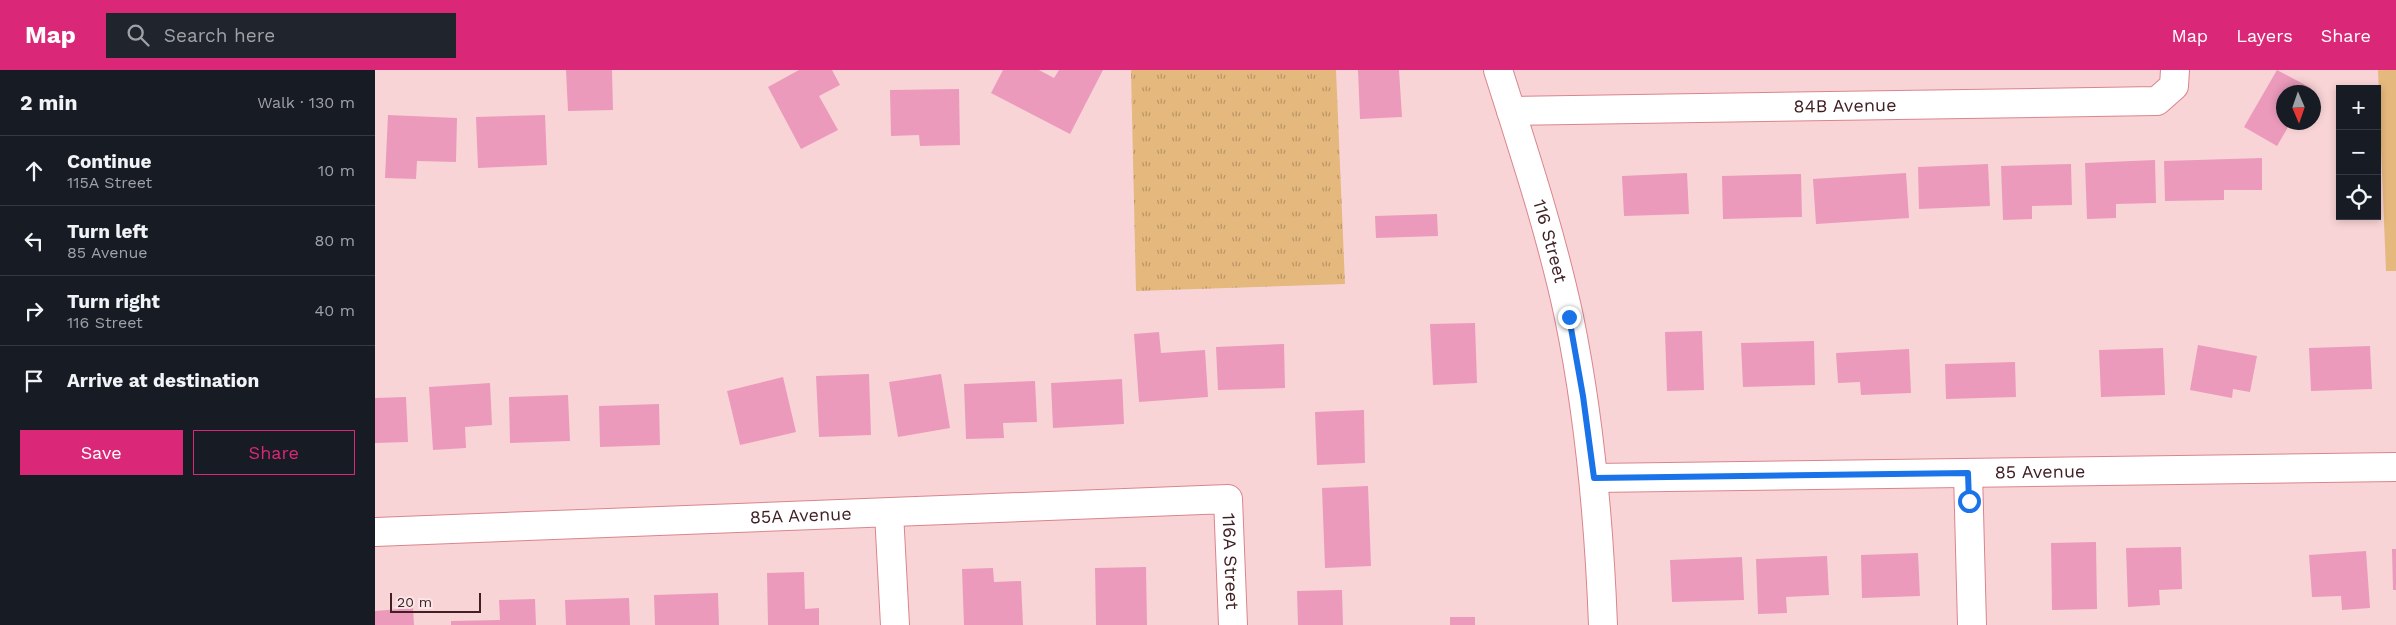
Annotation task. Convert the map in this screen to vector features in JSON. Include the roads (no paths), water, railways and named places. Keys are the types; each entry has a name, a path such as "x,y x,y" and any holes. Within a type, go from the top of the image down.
{"street":[{"name":"116 Street","path":"1498,70 1550,240 1569,317 1583,396 1594,478 1603,625"},
{"name":"84B Avenue","path":"1511,111 2157,101 2174,78"},
{"name":"85 Avenue","path":"1594,478 2396,467"},
{"path":"1968,473 1972,625"},
{"name":"85A Avenue","path":"375,532 1228,499"},
{"name":"116A Street","path":"1228,499 1233,625"},
{"path":"889,513 895,625"}]}
